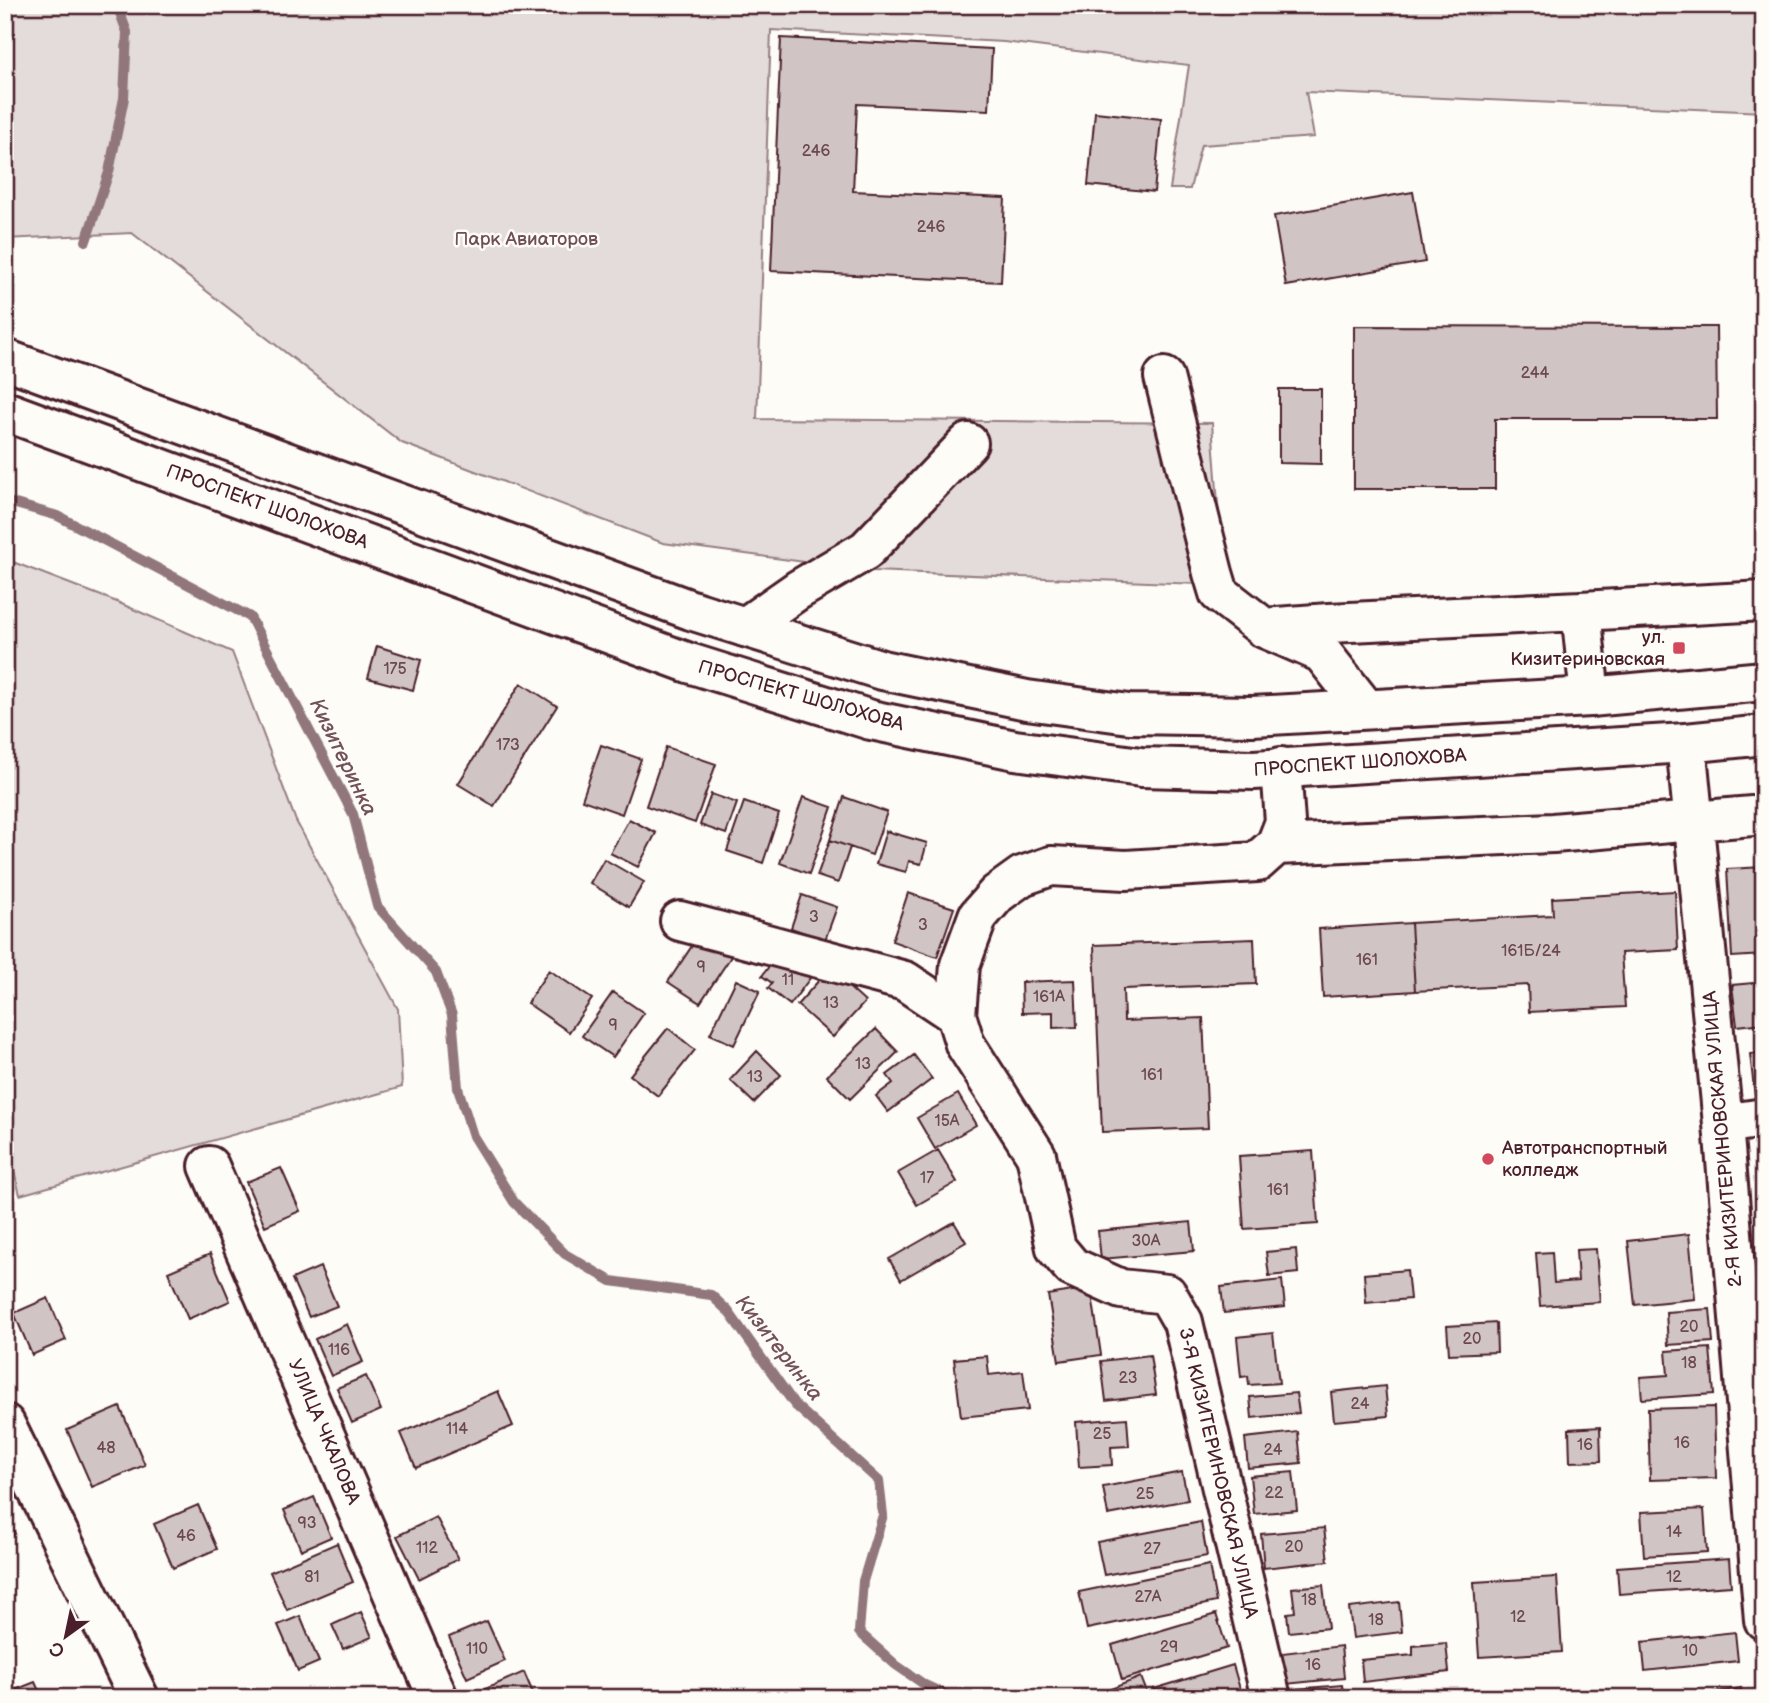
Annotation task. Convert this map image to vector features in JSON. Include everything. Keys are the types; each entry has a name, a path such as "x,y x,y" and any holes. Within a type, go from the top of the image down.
{"main road":[{"path":"5,359 691,610 883,670 1027,699 1129,714 1252,716 1590,697 1764,681"},
{"path":"1164,377 1219,593 1264,628 1322,653 1366,709"},
{"name":"ПРОСПЕКТ ШОЛОХОВА","path":"5,411 689,663 871,720 1015,750 1141,767 1254,770 1686,743 1764,735"},
{"path":"745,627 798,590 866,550 968,443"},
{"path":"1264,628 1764,601"},
{"path":"1581,611 1590,697"},
{"name":"2-Я КИЗИТЕРИНОВСКАЯ УЛИЦА","path":"1686,743 1723,1124 1764,1620"},
{"path":"1281,767 1285,822 1276,845 1553,833 1764,815"},
{"name":"3-Я КИЗИТЕРИНОВСКАЯ УЛИЦА","path":"1271,1698 1183,1322 1167,1294 1121,1289 1072,1267 1056,1248 1036,1155 965,1044 956,1015 960,965 978,916 997,894 1022,876 1051,866 1126,870 1256,862 1276,845"},
{"path":"680,921 905,981 956,1015"},
{"path":"1723,1124 1764,1118"},
{"name":"УЛИЦА ЧКАЛОВА","path":"209,1166 438,1698"},
{"path":"5,1424 139,1698"}],"green space":[{"name":"Парк Авиаторов","path":"5,5 1764,5 1764,112 1306,92 1314,137 1201,145 1190,189 1170,189 1189,65 1004,42 771,30 757,419 1212,423 1224,585 872,571 663,543 402,443 132,233 5,239"},
{"path":"5,559 117,602 232,652 296,821 398,1009 402,1087 20,1195 5,1134"}],"building":[{"path":"781,38 992,49 989,110 857,104 853,191 1005,198 1001,282 771,271"},
{"path":"1095,112 1161,119 1154,192 1088,185"},
{"path":"1413,192 1425,262 1286,286 1274,216"},
{"path":"1354,326 1716,327 1717,419 1495,419 1495,489 1354,489"},
{"path":"1279,389 1321,389 1321,464 1279,463"},
{"path":"377,646 421,660 413,690 368,678"},
{"path":"521,683 557,706 494,806 458,784"},
{"path":"601,745 641,759 622,814 582,800"},
{"path":"666,747 716,764 695,823 646,806"},
{"path":"711,794 737,803 726,834 700,825"},
{"path":"803,797 832,807 809,874 780,863"},
{"path":"844,797 887,812 872,855 830,840"},
{"path":"744,802 779,814 763,863 727,851"},
{"path":"629,819 656,833 638,867 610,853"},
{"path":"886,831 927,843 921,864 909,861 906,872 876,864"},
{"path":"830,840 850,847 838,883 817,876"},
{"path":"604,859 644,882 629,907 590,883"},
{"path":"1764,867 1764,955 1732,957 1727,869"},
{"path":"1675,891 1678,950 1621,953 1625,1007 1529,1012 1528,985 1415,991 1411,923 1553,915 1552,898"},
{"path":"908,893 954,908 937,957 892,941"},
{"path":"802,895 837,907 825,940 791,928"},
{"path":"1411,923 1415,991 1323,997 1319,929"},
{"path":"702,931 734,952 700,1003 668,982"},
{"path":"1254,939 1256,984 1123,989 1124,1021 1203,1018 1208,1128 1102,1132 1094,945"},
{"path":"775,958 813,974 790,1005 768,988 772,983 762,976"},
{"path":"829,969 865,1002 833,1037 797,1005"},
{"path":"549,970 592,999 569,1032 527,1003"},
{"path":"736,980 760,991 734,1045 710,1034"},
{"path":"1075,980 1077,1027 1053,1028 1053,1012 1022,1013 1021,982"},
{"path":"1764,982 1764,1023 1737,1026 1732,985"},
{"path":"613,992 644,1013 613,1057 582,1036"},
{"path":"668,1028 695,1050 658,1096 630,1075"},
{"path":"876,1029 898,1052 850,1099 827,1076"},
{"path":"757,1051 781,1075 754,1103 730,1080"},
{"path":"1764,1052 1764,1095 1755,1097 1750,1054"},
{"path":"914,1055 932,1079 888,1112 876,1096 893,1083 887,1075"},
{"path":"958,1094 976,1125 935,1149 917,1118"},
{"path":"938,1150 957,1182 917,1205 898,1173"},
{"path":"1313,1151 1318,1224 1244,1229 1239,1156"},
{"path":"281,1168 300,1211 265,1226 246,1182"},
{"path":"954,1222 966,1242 901,1280 889,1259"},
{"path":"1191,1222 1194,1251 1101,1259 1098,1231"},
{"path":"1689,1234 1695,1299 1635,1305 1628,1241"},
{"path":"1296,1249 1298,1273 1269,1276 1266,1252"},
{"path":"1596,1249 1600,1302 1540,1306 1536,1253 1552,1252 1554,1283 1578,1281 1576,1250"},
{"path":"210,1254 230,1301 188,1319 168,1272"},
{"path":"320,1267 337,1306 309,1317 292,1279"},
{"path":"1407,1270 1410,1299 1366,1303 1364,1274"},
{"path":"1282,1280 1285,1307 1224,1313 1221,1287"},
{"path":"1091,1288 1101,1355 1059,1361 1048,1295"},
{"path":"48,1298 66,1340 32,1355 14,1313"},
{"path":"1710,1309 1713,1342 1668,1345 1666,1312"},
{"path":"1496,1323 1497,1352 1449,1354 1447,1326"},
{"path":"347,1324 363,1362 331,1376 315,1339"},
{"path":"1273,1333 1279,1383 1249,1385 1248,1376 1241,1377 1237,1337"},
{"path":"1710,1348 1714,1394 1642,1399 1640,1377 1668,1375 1666,1351"},
{"path":"1150,1355 1156,1395 1106,1401 1101,1361"},
{"path":"987,1356 989,1375 1023,1371 1028,1410 961,1417 954,1359"},
{"path":"366,1376 381,1410 352,1423 337,1388"},
{"path":"1385,1386 1388,1416 1334,1421 1331,1392"},
{"path":"498,1391 513,1426 416,1468 401,1433"},
{"path":"1296,1393 1299,1413 1252,1418 1250,1397"},
{"path":"120,1407 145,1465 92,1487 67,1430"},
{"path":"1714,1407 1716,1478 1650,1480 1648,1409"},
{"path":"1127,1418 1129,1446 1111,1447 1112,1465 1079,1467 1076,1422"},
{"path":"1600,1427 1601,1461 1570,1462 1569,1429"},
{"path":"1298,1432 1301,1463 1248,1468 1245,1438"},
{"path":"1182,1472 1188,1500 1108,1515 1103,1487"},
{"path":"1293,1472 1297,1510 1254,1514 1250,1476"},
{"path":"314,1497 331,1537 301,1550 284,1510"},
{"path":"198,1505 217,1549 173,1568 154,1524"},
{"path":"1704,1509 1707,1552 1644,1556 1641,1512"},
{"path":"5,1511 15,1534 5,1538"},
{"path":"436,1517 458,1559 419,1579 397,1536"},
{"path":"1201,1522 1207,1556 1104,1575 1097,1542"},
{"path":"1324,1528 1328,1561 1264,1568 1261,1534"},
{"path":"337,1543 353,1582 287,1610 270,1572"},
{"path":"1729,1559 1731,1586 1619,1594 1617,1567"},
{"path":"1209,1565 1216,1602 1087,1629 1079,1592"},
{"path":"1557,1577 1562,1652 1479,1657 1474,1582"},
{"path":"1323,1585 1328,1628 1289,1632 1287,1613 1295,1612 1292,1588"},
{"path":"1399,1602 1402,1632 1353,1638 1349,1608"},
{"path":"361,1612 372,1637 343,1649 332,1625"},
{"path":"1216,1614 1227,1648 1122,1680 1112,1645"},
{"path":"300,1616 319,1662 298,1671 278,1625"},
{"path":"487,1621 505,1661 467,1678 449,1637"},
{"path":"1735,1632 1738,1661 1645,1671 1642,1642"},
{"path":"1446,1643 1449,1672 1363,1682 1361,1660 1413,1655 1413,1646"},
{"path":"1341,1646 1344,1678 1286,1684 1282,1653"},
{"path":"1233,1665 1242,1696 1157,1698 1154,1689"},
{"path":"524,1672 535,1698 467,1697"},
{"path":"1141,1677 1149,1698 1106,1698 1103,1692"},
{"path":"35,1682 42,1698 5,1698 5,1694"},
{"path":"1342,1685 1343,1692 1355,1692 1356,1698 1297,1698 1296,1689"},
{"path":"1741,1688 1742,1698 1682,1698"}],"waterway":[{"name":"Кизитеринка","path":"86,241 109,172 124,98 127,32 117,5"},
{"name":"Кизитеринка","path":"5,501 58,516 250,617 353,814 377,906 436,972 452,1015 458,1088 473,1136 514,1202 565,1254 611,1281 711,1295 728,1311 795,1405 879,1481 883,1515 863,1581 859,1632 896,1665 925,1685 954,1698"}],"place":[{"name":"ул. Кизитериновская","path":"1679,648"},
{"name":"Автотранспортный колледж","path":"1488,1159"}]}
